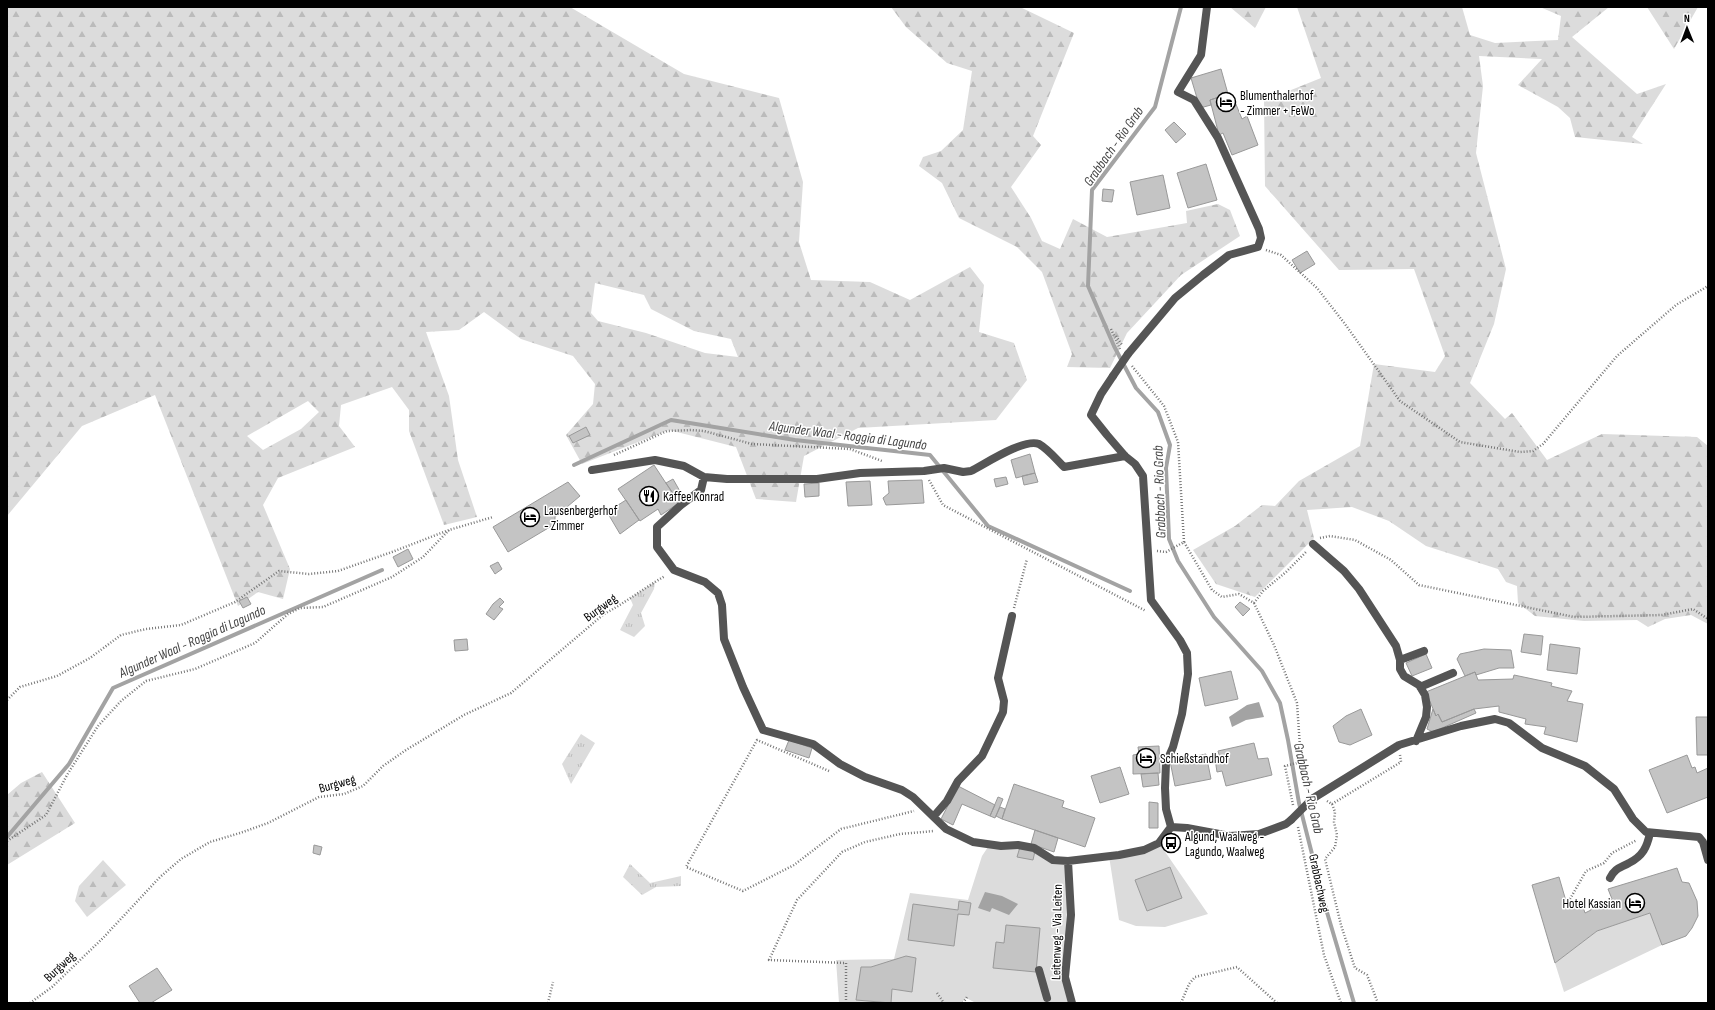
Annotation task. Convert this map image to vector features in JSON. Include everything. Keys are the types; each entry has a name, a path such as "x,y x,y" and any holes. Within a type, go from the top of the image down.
{"lane":[{"path":"1171,827 1166,809 1166,763 1173,747 1182,714 1188,664 1187,653 1180,640 1151,600 1143,476 1135,464 1125,456 1107,435 1092,414 1101,394 1126,356 1175,298 1229,255 1258,247 1261,238 1259,229 1218,138 1194,100 1178,92 1201,55 1207,7"},
{"path":"592,470 655,460 684,466 704,477 728,479 817,479 860,473 924,471 944,468 963,472 971,471 1021,446 1034,443 1040,445 1064,467 1125,456"},
{"path":"704,477 701,490 681,504 657,527 656,547 674,570 705,582 718,593 722,605 724,639 743,687 763,730 813,744 840,764 865,778 908,793 946,829 973,842 1001,846 1034,848 1053,860 1068,861 1119,855 1144,850 1159,844 1171,827"},
{"path":"1313,544 1344,571 1359,589 1396,646 1400,660 1400,669 1404,676 1420,687 1427,707 1426,717 1416,740"},
{"path":"934,816 947,801 958,781 982,756 1003,712 1004,701 998,678 1012,616"},
{"path":"1400,660 1424,651"},
{"path":"1420,687 1453,673"},
{"path":"1171,827 1187,828 1230,836 1259,834 1286,824 1315,797 1399,745 1461,726 1495,719 1509,723 1542,748 1585,766 1614,790 1633,819 1648,832 1699,836 1703,842 1708,860"},
{"path":"1610,878 1619,866 1629,863 1647,847 1648,832"},
{"name":"Leitenweg - Via Leiten","path":"1068,861 1070,915 1065,977 1072,1003"},
{"path":"1039,970 1047,998"}],"path":[{"path":"1258,247 1281,255 1317,288 1345,324 1400,401 1460,442 1520,452 1533,451 1543,444 1617,356 1676,305 1708,286"},
{"path":"1126,356 1111,329 1126,356 1164,406 1178,442 1184,542 1212,590 1222,597 1239,594 1254,603 1274,645 1297,703 1301,762 1309,792 1315,797 1332,804 1335,812 1334,822 1337,835 1335,847 1326,859 1341,925 1355,968 1367,975 1378,1003"},
{"path":"612,456 667,431 690,430 704,431 752,444 850,449 884,462"},
{"path":"924,471 943,505 1151,614 1161,615"},
{"path":"7,700 20,687 57,676 90,658 121,635 146,629 181,625 235,602 279,571 309,574 338,571 449,530 493,517"},
{"path":"7,841 46,815 67,775 98,726 120,701 146,680 196,669 255,643 288,614 300,608 323,606 392,577 424,557 449,530"},
{"path":"1254,603 1262,591 1286,572 1319,538 1330,536 1356,540 1391,560 1419,585 1574,616 1662,615 1693,609 1708,619"},
{"path":"1166,552 1184,542"},
{"path":"1012,616 1027,559"},
{"name":"Burgweg","path":"30,1003 52,987 103,938 160,877 181,859 210,842 268,823 319,797 344,794 363,786 383,766 406,750 464,715 511,693 604,614 620,606 674,570"},
{"path":"831,772 757,740 686,867 743,891 794,865 841,829 916,811 913,808"},
{"path":"1332,804 1401,762 1399,745"},
{"path":"1294,811 1285,766 1301,762"},
{"name":"Grabbachweg","path":"1298,826 1324,955 1341,1003"},
{"path":"846,1003 846,963 769,960 797,900 842,852 865,842 900,834 946,829"},
{"path":"1570,899 1586,872 1604,863 1612,852 1638,840 1648,832"},
{"path":"1181,1003 1189,984 1196,977 1237,967 1277,1003"},
{"path":"548,1003 553,982"},
{"path":"937,992 944,1003"},
{"path":"963,1003 967,997"}],"green space":[{"path":"7,7 570,7 684,74 779,98 803,182 799,242 811,280 870,282 910,300 970,267 984,285 979,332 1014,343 1027,380 996,420 858,428 804,456 796,502 756,499 736,447 669,430 582,464 566,435 593,404 595,384 573,356 521,339 484,312 459,330 426,332 449,396 458,460 477,517 444,525 409,431 409,410 392,387 341,405 339,426 355,447 278,478 263,505 290,569 283,599 258,592 238,606 155,395 82,426 7,516","holes":["595,283 644,295 651,309 694,331 731,339 738,357 705,353 646,333 598,321 591,313","308,401 319,412 301,429 263,450 247,436"]},
{"path":"891,7 1020,7 1074,33 1033,136 1041,145 1011,187 1031,218 1042,241 1060,249 1073,219 1107,237 1187,223 1186,211 1218,204 1230,210 1240,236 1181,275 1127,333 1110,368 1067,367 1072,354 1042,272 1017,247 959,218 942,183 919,166 923,157 941,151 963,130 972,71 947,63 906,27"},
{"path":"1230,7 1266,7 1255,28"},
{"path":"1297,7 1462,7 1470,35 1495,43 1558,40 1561,16 1540,7 1609,7 1572,37 1637,94 1666,84 1632,137 1643,144 1575,137 1570,118 1558,107 1518,85 1542,59 1479,56 1483,86 1476,153 1506,269 1494,324 1470,383 1505,419 1512,413 1547,460 1602,434 1697,437 1708,446 1708,624 1691,615 1665,619 1648,627 1637,620 1584,621 1535,616 1518,603 1517,586 1506,582 1498,569 1426,546 1389,521 1352,507 1307,510 1314,538 1255,597 1216,584 1193,550 1235,526 1262,505 1275,506 1299,481 1360,446 1374,364 1435,372 1445,356 1414,269 1339,270 1265,186 1264,101 1321,78"},
{"path":"1647,7 1698,7 1674,49"},
{"path":"655,582 654,589 641,613 645,626 634,637 620,630 633,605 630,598"},
{"path":"581,734 595,743 571,784 562,764"},
{"path":"42,772 75,823 7,865 7,795 21,783"},
{"path":"1159,843 1208,914 1165,927 1136,926 1119,920 1109,856"},
{"path":"990,844 1018,845 1053,860 1068,861 1065,977 1072,1003 976,1003 966,998 961,1003 839,1003 836,960 894,959 910,893 968,900 982,856"},
{"path":"103,860 126,885 87,917 75,901 79,886"},
{"path":"630,864 650,883 681,876 681,886 656,887 642,895 623,877"},
{"path":"1650,913 1662,945 1564,992 1555,963 1597,931"}],"shaded area":[{"path":"1259,702 1264,717 1246,720 1232,727 1229,717 1247,705"},
{"path":"985,892 1002,896 1018,904 1009,915 992,908 990,912 978,908"}],"building":[{"path":"1221,69 1228,94 1210,100 1211,105 1200,108 1191,78"},
{"path":"1228,94 1233,97 1242,119 1247,116 1258,145 1232,155 1223,133 1219,135 1210,100"},
{"path":"1174,122 1186,134 1176,143 1165,130"},
{"path":"1206,164 1217,200 1188,208 1177,173"},
{"path":"1163,175 1170,208 1137,215 1130,182"},
{"path":"1103,189 1114,190 1112,202 1102,201"},
{"path":"1307,251 1315,264 1300,273 1292,260"},
{"path":"586,427 590,435 573,443 569,436"},
{"path":"1030,454 1035,473 1016,478 1011,460"},
{"path":"654,465 679,503 661,515 658,509 640,521 618,489"},
{"path":"1035,473 1038,482 1024,485 1022,476"},
{"path":"1006,477 1008,484 996,487 994,479"},
{"path":"673,479 681,493 675,496 666,483"},
{"path":"922,480 924,503 886,505 883,498 889,493 888,481"},
{"path":"870,481 872,505 848,506 846,482"},
{"path":"568,482 580,496 555,517 555,524 508,552 493,527"},
{"path":"819,483 819,496 805,497 804,484"},
{"path":"626,500 639,520 620,534 607,512"},
{"path":"408,549 413,559 398,567 393,557"},
{"path":"498,562 502,569 495,574 490,566"},
{"path":"247,597 251,604 243,608 239,601"},
{"path":"500,598 504,602 499,607 503,609 494,620 486,614 493,604"},
{"path":"1240,602 1250,609 1243,616 1235,607"},
{"path":"1524,634 1543,636 1541,655 1521,652"},
{"path":"467,639 468,650 455,651 454,640"},
{"path":"1550,644 1580,648 1577,674 1547,670"},
{"path":"1484,649 1511,650 1514,668 1499,668 1476,675 1475,672 1465,676 1457,659 1460,654"},
{"path":"1426,654 1432,668 1412,676 1406,663"},
{"path":"1231,671 1238,699 1205,706 1199,678"},
{"path":"1475,672 1478,680 1513,679 1514,675 1552,683 1551,686 1572,691 1567,701 1583,704 1577,742 1544,734 1546,727 1525,724 1526,719 1499,712 1499,706 1474,709 1442,722 1438,714 1436,716 1426,692"},
{"path":"1361,709 1372,735 1350,745 1339,742 1333,726 1346,716"},
{"path":"1433,709 1436,716 1438,714 1442,722 1474,709 1476,713 1433,732 1427,729"},
{"path":"1696,717 1708,717 1708,755 1697,755"},
{"path":"789,740 812,748 809,758 785,750"},
{"path":"1254,743 1258,759 1268,758 1272,775 1226,786 1222,771 1217,772 1215,759 1220,758 1218,751"},
{"path":"1159,746 1160,773 1133,774 1133,755 1139,754 1138,747"},
{"path":"1206,754 1211,779 1175,786 1170,761"},
{"path":"1687,755 1692,768 1695,767 1697,773 1708,768 1708,797 1667,813 1649,770"},
{"path":"1120,767 1129,794 1100,803 1091,776"},
{"path":"1158,773 1159,785 1143,787 1141,774"},
{"path":"1014,784 1064,801 1062,807 1095,818 1085,847 1002,819"},
{"path":"958,786 995,805 990,816 962,804 953,825 941,819"},
{"path":"998,797 1003,799 995,818 990,816"},
{"path":"1149,802 1158,803 1158,828 1149,828"},
{"path":"1000,807 1005,809 1002,819 996,816"},
{"path":"1035,830 1058,838 1054,852 1031,844"},
{"path":"314,845 322,847 320,855 313,853"},
{"path":"1020,847 1035,851 1033,860 1017,857"},
{"path":"1170,867 1182,898 1147,911 1135,880"},
{"path":"1677,868 1682,882 1689,883 1697,901 1698,916 1686,936 1662,945 1650,913 1597,931 1555,963 1532,885 1559,877 1568,908 1581,901 1585,913 1591,910 1589,907 1612,899 1608,889"},
{"path":"959,901 971,903 969,915 958,914 954,946 908,940 913,904 958,910"},
{"path":"1006,925 1040,928 1036,972 993,968 996,942 1004,943"},
{"path":"906,956 916,958 912,992 892,989 891,1003 856,1000 861,967 871,967"},
{"path":"157,968 172,990 151,1003 140,1003 129,986"}],"waterway":[{"name":"Grabbach - Rio Grab","path":"1181,7 1155,107 1092,190 1088,286 1114,346 1136,388 1158,412 1170,445 1166,468 1169,539 1178,561 1214,617 1262,671 1280,703 1299,803 1326,909 1354,1003"},
{"name":"Algunder Waal - Roggia di Lagundo","path":"574,465 671,420 795,440 930,455 988,526 1130,591"},
{"name":"Algunder Waal - Roggia di Lagundo","path":"7,837 69,764 113,688 382,570"}],"place":[{"name":"Blumenthalerhof - Zimmer + FeWo","path":"1226,102"},
{"name":"Kaffee Konrad","path":"649,496"},
{"name":"Lausenbergerhof - Zimmer","path":"530,517"},
{"name":"Schießstandhof","path":"1146,758"},
{"name":"Algund, Waalweg - Lagundo, Waalweg","path":"1171,843"},
{"name":"Hotel Kassian","path":"1635,903"}]}
